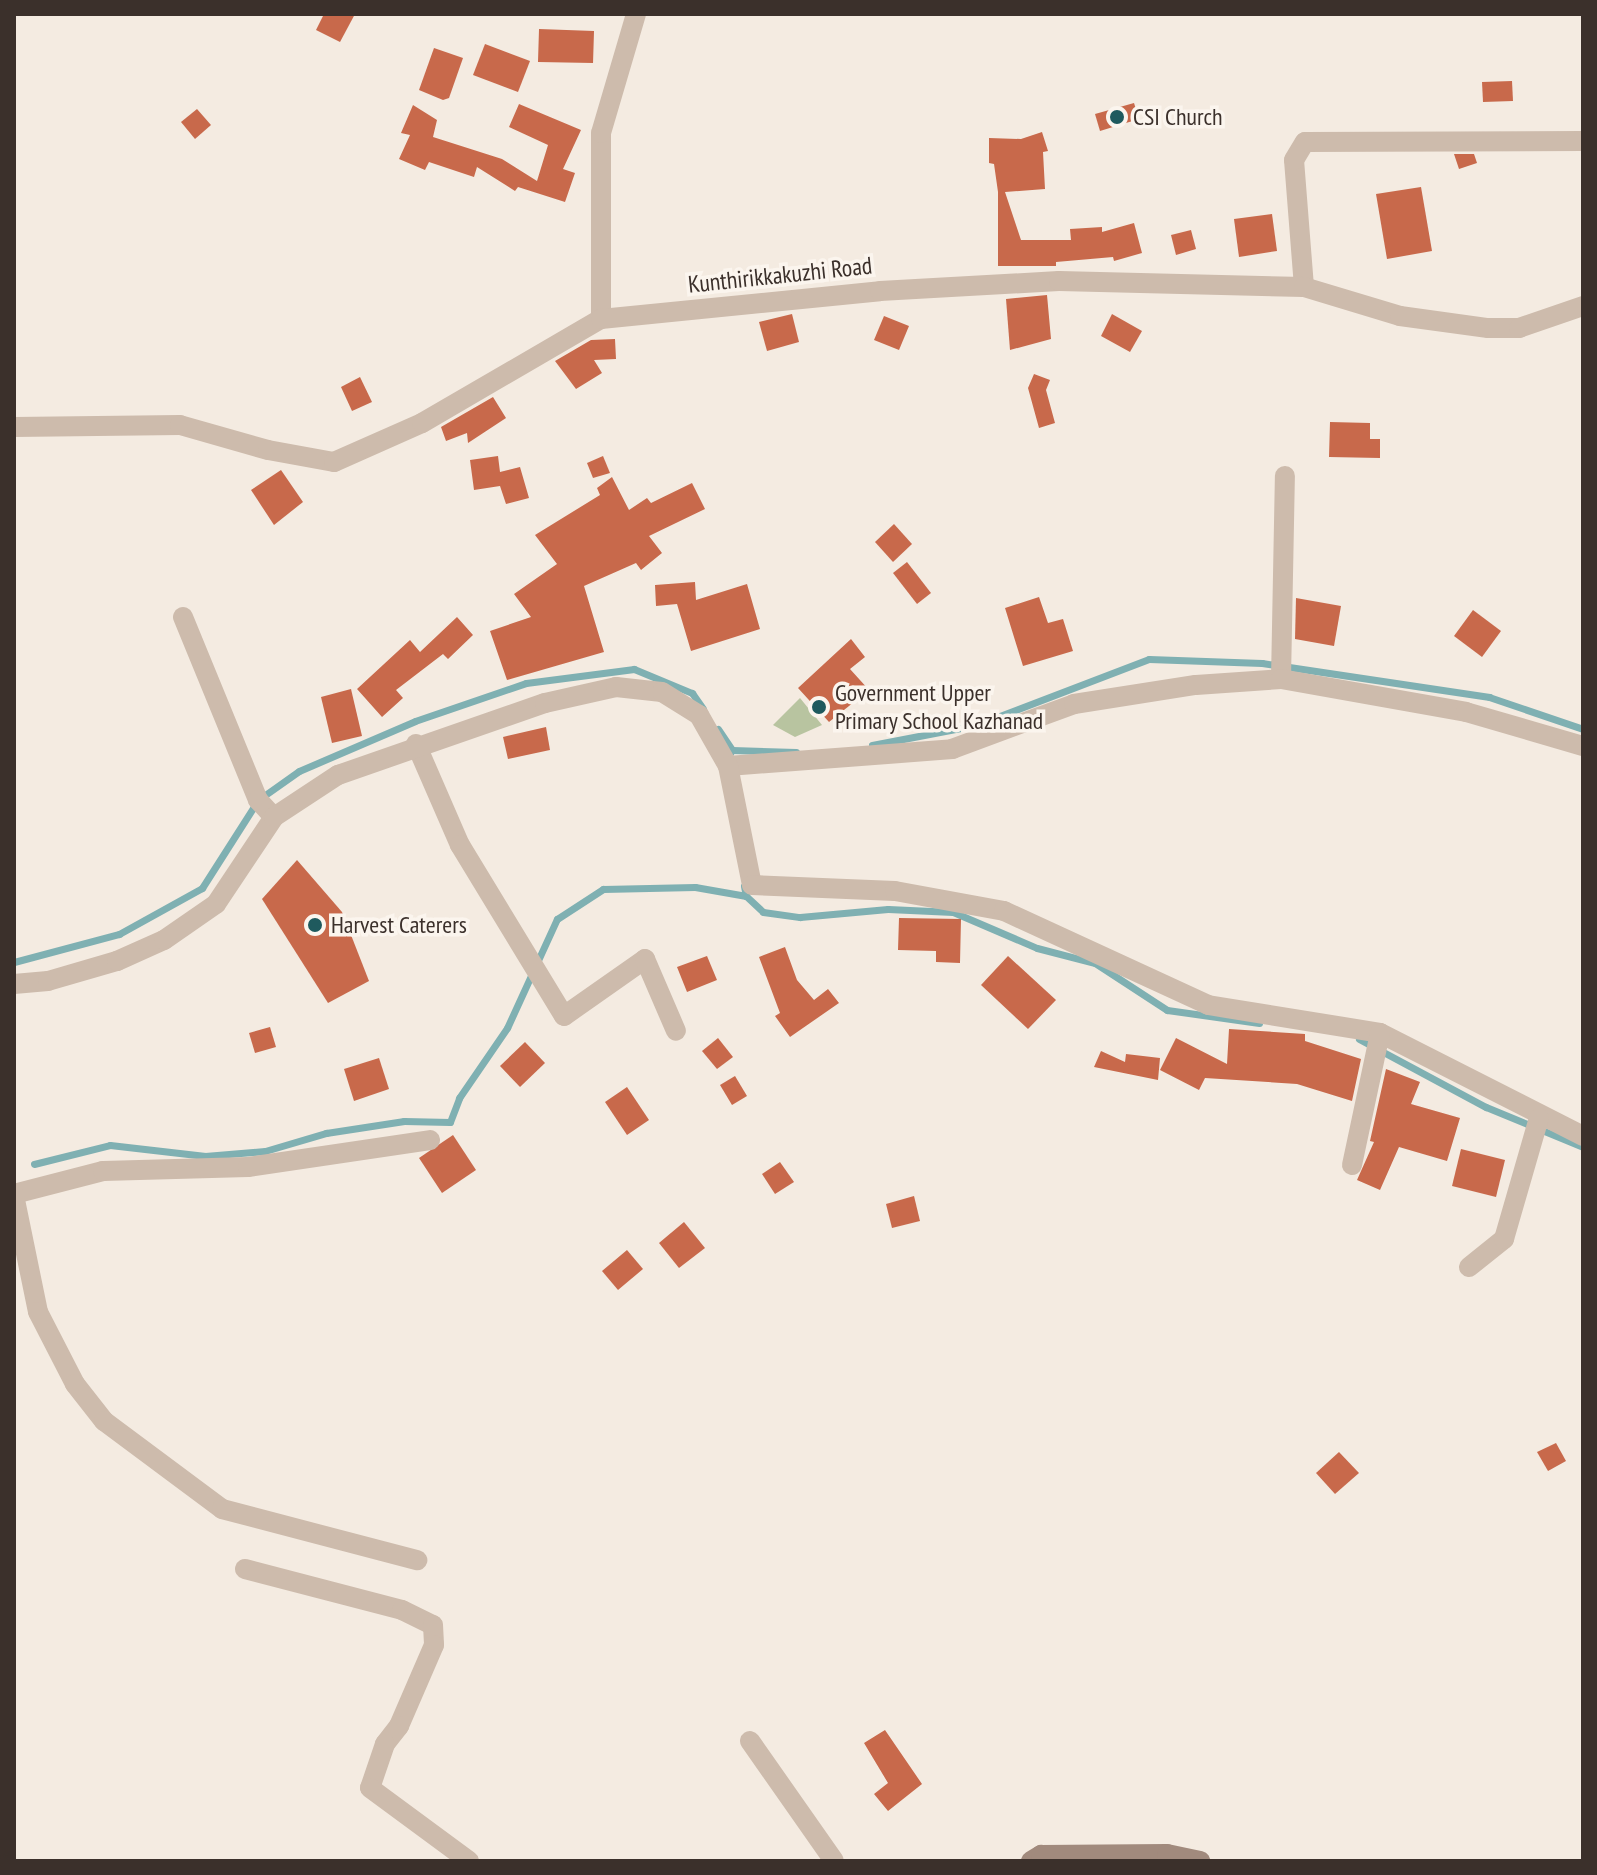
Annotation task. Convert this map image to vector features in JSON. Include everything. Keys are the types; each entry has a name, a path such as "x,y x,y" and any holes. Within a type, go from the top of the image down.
{"street":[{"path":"601,319 601,133 636,14"},
{"path":"1304,287 1294,160 1305,142 1582,141"},
{"name":"Kunthirikkakuzhi Road","path":"14,427 180,425 268,450 334,462 422,423 601,319 880,291 1059,281 1304,287 1400,316 1488,328 1519,328 1583,306"},
{"path":"1281,679 1285,476"},
{"path":"183,617 258,800 274,817"},
{"path":"724,759 952,749 1074,704 1196,685 1281,679 1466,712 1583,746"},
{"path":"14,984 48,981 117,961 164,940 216,904 274,817 338,775 416,744 545,703 616,687 662,692 699,715 724,759 752,885 895,891 1004,911 1208,1005 1380,1033 1539,1118 1583,1136"},
{"path":"416,744 460,845 564,1016 645,959 676,1031"},
{"path":"1352,1165 1380,1033"},
{"path":"1469,1267 1504,1239 1539,1118"},
{"path":"417,1560 222,1509 104,1421 75,1384 38,1312 14,1195 103,1171 248,1167 430,1140"},
{"path":"245,1569 402,1610 433,1625 434,1645 399,1726 385,1744 370,1788 469,1861"},
{"path":"750,1741 834,1861"},
{"path":"1031,1861 1041,1855 1167,1854 1200,1861"}],"green space":[{"path":"800,698 822,725 795,737 773,725"}],"building":[{"path":"324,14 355,14 340,42 316,30"},
{"path":"539,29 594,31 593,63 538,62"},
{"path":"485,44 530,61 518,92 473,75"},
{"path":"434,48 463,58 449,98 443,100 419,90"},
{"path":"1512,81 1513,101 1483,102 1482,82"},
{"name":"CSI Church","path":"1134,103 1139,119 1100,131 1095,114"},
{"path":"519,104 581,130 563,169 575,173 565,202 518,187 515,191 477,167 474,177 429,162 425,170 399,159 410,135 401,133 413,105 437,120 433,137 502,159 537,181 548,145 509,127"},
{"path":"197,109 211,125 195,139 181,122"},
{"path":"1042,132 1048,151 1043,152 1045,189 1005,192 1021,240 1071,240 1070,229 1102,227 1102,232 1134,223 1142,253 1114,261 1113,257 1056,262 1056,266 998,266 998,192 994,164 989,163 989,138 1021,139"},
{"path":"1454,154 1474,154 1477,163 1459,169"},
{"path":"1421,187 1432,251 1387,259 1376,194"},
{"path":"1272,214 1277,251 1239,257 1234,219"},
{"path":"1191,230 1196,249 1176,255 1171,235"},
{"path":"1047,295 1051,339 1010,350 1006,299"},
{"path":"792,314 799,342 767,351 759,322"},
{"path":"1112,314 1142,331 1130,352 1101,336"},
{"path":"884,316 909,326 899,350 874,340"},
{"path":"615,339 616,359 594,360 602,373 576,389 555,361 591,340"},
{"path":"1034,374 1050,380 1046,390 1055,423 1039,428 1028,388"},
{"path":"360,377 372,402 352,411 341,387"},
{"path":"493,397 506,418 468,443 467,433 446,441 441,427"},
{"path":"1330,422 1370,423 1370,439 1380,439 1380,458 1329,457"},
{"path":"498,456 500,472 520,467 529,498 506,504 500,486 474,490 470,460"},
{"path":"603,456 610,473 593,478 587,463"},
{"path":"281,470 303,502 274,525 251,490"},
{"path":"612,477 629,510 647,498 651,503 692,483 705,509 649,536 662,553 641,570 636,563 584,586 604,652 507,680 490,631 531,617 514,594 557,564 535,535 600,495 597,488"},
{"path":"894,524 912,544 893,562 875,542"},
{"path":"907,562 931,593 917,604 893,573"},
{"path":"695,582 696,600 747,584 760,629 691,651 677,604 656,606 655,585"},
{"path":"1039,597 1048,623 1063,619 1073,651 1023,666 1005,608"},
{"path":"1296,598 1341,606 1334,646 1295,639"},
{"path":"1473,610 1501,631 1482,657 1454,636"},
{"path":"457,617 473,635 448,659 443,654 396,690 403,698 382,717 357,689 410,640 420,652"},
{"path":"851,639 865,657 850,669 869,690 829,722 798,688"},
{"path":"351,689 362,736 332,743 321,697"},
{"path":"546,727 550,750 508,759 503,737"},
{"name":"Harvest Caterers","path":"297,860 342,912 369,981 328,1003 262,899"},
{"path":"899,918 961,919 960,963 936,962 936,951 898,950"},
{"path":"785,947 797,980 814,1000 828,989 839,1003 790,1037 775,1016 780,1013 759,957"},
{"path":"707,956 717,980 687,992 677,967"},
{"path":"1008,956 1056,1000 1028,1029 981,985"},
{"path":"270,1027 276,1047 255,1053 249,1033"},
{"path":"1229,1029 1305,1034 1305,1041 1361,1059 1352,1101 1297,1084 1205,1078 1199,1090 1160,1070 1176,1038 1227,1064"},
{"path":"718,1038 733,1057 717,1069 702,1051"},
{"path":"525,1042 545,1063 520,1087 500,1066"},
{"path":"1101,1051 1125,1062 1126,1054 1160,1058 1158,1080 1094,1067"},
{"path":"379,1058 389,1089 354,1101 344,1069"},
{"path":"1386,1069 1420,1082 1411,1104 1460,1118 1447,1161 1399,1147 1380,1190 1357,1180 1374,1142 1370,1141"},
{"path":"735,1076 747,1096 732,1105 720,1085"},
{"path":"627,1087 649,1120 627,1135 605,1102"},
{"path":"453,1135 476,1170 442,1193 419,1158"},
{"path":"1461,1149 1505,1160 1496,1197 1452,1186"},
{"path":"780,1162 794,1182 775,1194 762,1174"},
{"path":"914,1196 920,1221 892,1228 886,1204"},
{"path":"684,1222 705,1248 679,1268 659,1243"},
{"path":"627,1250 643,1269 618,1290 602,1271"},
{"path":"1556,1443 1566,1461 1548,1471 1537,1452"},
{"path":"1339,1452 1359,1473 1335,1494 1316,1473"},
{"path":"885,1730 922,1784 888,1811 874,1794 888,1783 864,1743"}],"waterway":[{"path":"872,745 976,725 1149,659 1262,663 1489,697 1583,729"},
{"path":"14,962 119,934 202,888 258,800 299,771 415,721 526,683 634,669 692,693 703,709"},
{"path":"718,729 732,750 727,758"},
{"path":"732,750 796,752"},
{"path":"744,886 746,896 763,912 800,917 888,909 953,912 1037,948 1095,963 1167,1010 1259,1023"},
{"path":"34,1164 110,1145 205,1156 265,1151 326,1133 404,1121 450,1122 459,1098 507,1028 557,919 603,889 695,887 746,896"},
{"path":"1359,1039 1486,1107 1583,1147"}],"place":[{"name":"CSI Church","path":"1117,117"},
{"name":"Government Upper Primary School Kazhanad","path":"819,707"},
{"name":"Harvest Caterers","path":"315,925"}]}
